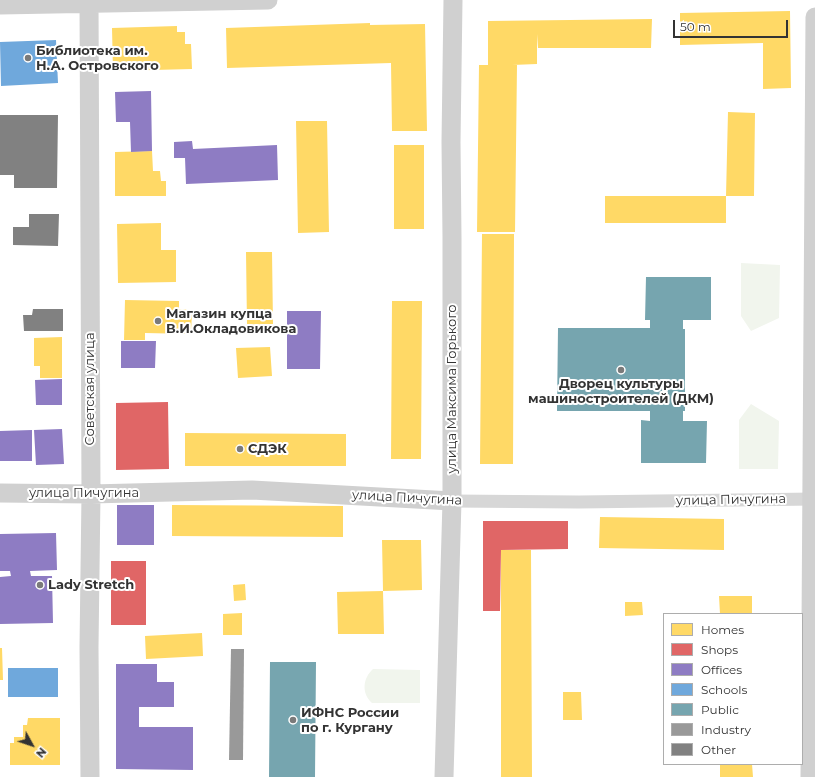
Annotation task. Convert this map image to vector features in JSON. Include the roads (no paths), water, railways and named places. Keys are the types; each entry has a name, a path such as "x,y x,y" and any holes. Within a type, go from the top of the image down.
{"street":[{"path":"0,5 89,2 268,0"},
{"name":"улица Максима Горького","path":"444,777 452,501 451,142 453,0"},
{"name":"Советская улица","path":"89,2 91,494 89,647 90,777"},
{"path":"810,777 815,17"},
{"name":"улица Пичугина","path":"0,493 91,494 252,490 452,501 579,502 813,499"}],"place":[{"name":"Библиотека им. Н.А. Островского","path":"28,58"},
{"name":"Магазин купца В.И.Окладовикова","path":"158,321"},
{"name":"Дворец культуры машиностроителей (ДКМ)","path":"621,370"},
{"name":"СДЭК","path":"240,449"},
{"name":"Lady Stretch","path":"40,585"},
{"name":"ИФНС России по г. Кургану","path":"293,720"}]}
